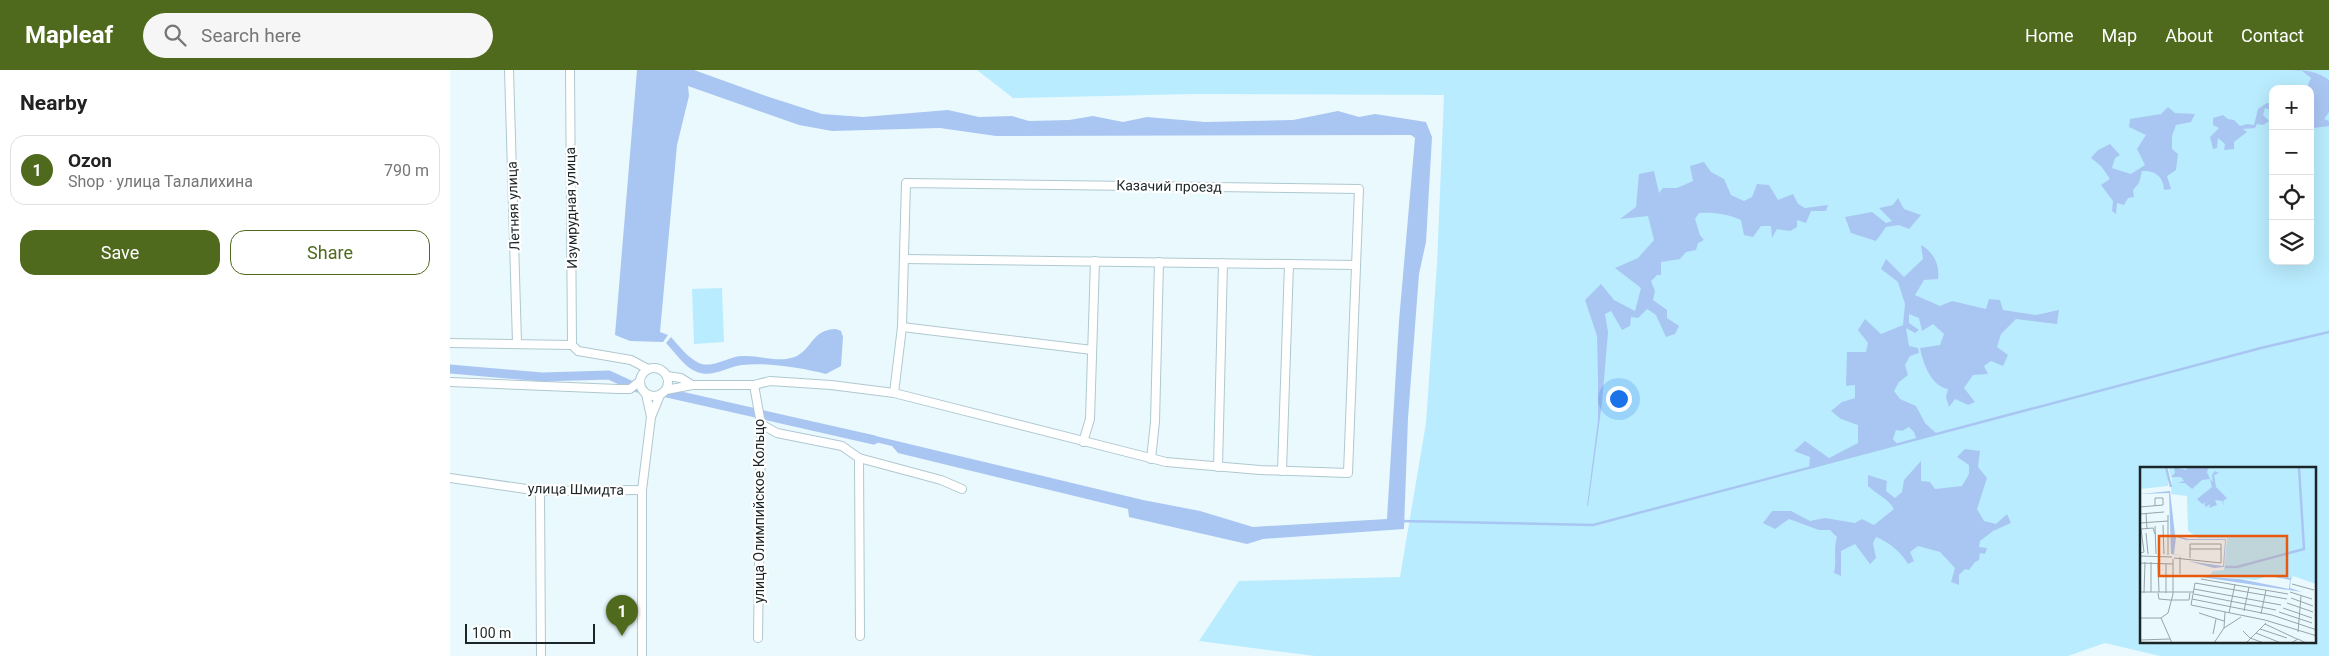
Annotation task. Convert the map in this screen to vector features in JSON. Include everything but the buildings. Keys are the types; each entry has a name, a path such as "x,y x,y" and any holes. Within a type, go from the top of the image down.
{"street":[{"name":"Летняя улица","path":"509,70 517,343"},
{"name":"Изумрудная улица","path":"570,70 572,345"},
{"name":"Казачий проезд","path":"894,393 902,327 906,183 1359,189 1348,472 1282,471"},
{"path":"904,259 1356,264"},
{"path":"1084,442 1090,419 1095,261"},
{"path":"1151,459 1155,422 1158,262"},
{"path":"1218,467 1223,263"},
{"path":"646,394 653,396 692,385 754,386 770,381 894,393 1151,459 1218,467 1282,471 1289,264"},
{"path":"902,327 1092,350"},
{"path":"450,343 572,345 578,351 631,360 648,370"},
{"path":"642,656 642,490 651,417 668,383 667,376 662,370 655,368 642,374 640,381 640,386 646,394 651,417"},
{"path":"667,376 681,378 692,385"},
{"path":"450,382 630,389 640,381"},
{"name":"улица Олимпийское Кольцо","path":"754,386 761,424 758,638"},
{"path":"761,424 777,432 842,446 859,458 941,480 962,489"},
{"path":"859,458 860,636"},
{"name":"улица Шмидта","path":"450,478 540,491 642,490"},
{"path":"540,491 541,656"}],"shaded area":[{"path":"637,70 694,70 822,114 863,117 948,110 979,117 1012,116 1029,121 1069,120 1093,116 1123,122 1147,117 1205,122 1293,120 1338,111 1359,117 1375,114 1426,122 1432,137 1426,242 1419,274 1408,418 1404,529 1263,539 1247,544 1129,517 1128,509 898,453 892,446 862,439 863,433 1143,500 1200,511 1253,527 1387,519 1399,321 1415,138 1411,135 996,136 940,128 832,131 799,125 688,86 689,96 677,145 660,332 668,335 663,342 630,341 615,335"},
{"path":"977,70 2329,70 2329,656 2160,656 2105,643 2068,656 1315,656 1199,641 1239,581 1400,577 1426,423 1437,264 1444,95 1195,94 1013,98"},
{"path":"2293,70 2312,72 2329,80 2329,112 2324,119 2329,121 2329,126 2314,128 2314,85 2308,85 2311,78 2302,71"},
{"path":"2269,103 2269,110 2265,108 2263,115 2269,121 2263,125 2257,124 2255,128 2243,129 2247,132 2234,142 2234,149 2224,150 2225,144 2218,138 2217,148 2213,149 2210,137 2219,128 2213,125 2213,118 2223,115 2228,119 2234,120 2240,126 2254,125 2258,109"},
{"path":"2168,107 2175,113 2195,114 2191,122 2176,125 2172,136 2172,149 2178,154 2176,170 2167,176 2171,189 2164,190 2162,181 2155,173 2142,171 2139,183 2133,190 2134,197 2128,198 2124,205 2117,203 2116,214 2112,211 2113,201 2101,185 2110,179 2101,166 2091,158 2098,150 2110,144 2120,155 2115,158 2112,168 2131,174 2145,165 2137,149 2146,135 2129,127 2130,119 2161,114"},
{"path":"1704,162 1711,172 1724,179 1731,195 1744,201 1752,197 1757,184 1769,185 1778,200 1793,194 1798,204 1805,208 1828,205 1826,211 1811,211 1806,223 1797,220 1797,227 1790,231 1777,229 1772,238 1771,226 1761,226 1753,237 1744,235 1741,220 1720,214 1699,213 1695,219 1700,235 1704,240 1698,243 1696,250 1686,252 1680,259 1661,262 1661,275 1657,275 1651,281 1655,291 1653,300 1667,310 1667,318 1679,326 1675,334 1666,337 1656,315 1647,309 1638,318 1631,317 1630,326 1622,330 1611,311 1605,314 1608,332 1602,403 1587,506 1598,420 1598,380 1597,336 1585,300 1601,284 1614,300 1635,311 1641,288 1615,268 1638,258 1654,240 1648,216 1620,219 1636,207 1639,174 1654,171 1659,193 1663,188 1677,188 1693,181 1690,166"},
{"path":"1898,198 1904,209 1921,215 1909,229 1899,225 1886,227 1876,241 1851,233 1845,217 1872,212 1886,223 1892,221 1879,208 1893,205"},
{"path":"1921,245 1933,255 1938,269 1938,279 1924,280 1915,295 1940,306 1952,301 1986,309 1989,299 2000,300 2003,310 2036,315 2059,310 2057,324 2016,319 2001,334 1997,347 2008,355 2003,366 1991,361 1984,366 1988,374 1973,375 1964,388 1975,402 1968,405 1955,399 1949,407 1946,397 1948,389 1932,379 1923,360 1920,348 1940,345 1944,334 1933,324 1922,331 1919,318 1909,314 1909,323 1919,330 1915,333 1906,328 1909,346 1918,348 1919,353 1910,356 1905,365 1908,375 1899,382 1894,391 1900,399 1916,406 1925,423 1937,434 1917,440 1914,432 1909,427 1902,431 1896,430 1893,439 1898,445 1809,469 1810,457 1794,451 1805,441 1829,458 1858,443 1858,425 1841,419 1831,411 1842,402 1855,398 1855,385 1846,386 1847,352 1866,352 1868,343 1858,330 1865,319 1881,334 1903,325 1905,304 1898,282 1881,269 1886,259 1904,277 1923,259"},
{"path":"722,288 724,342 694,344 692,289"},
{"path":"836,329 841,331 843,337 841,366 826,374 796,368 752,364 703,374 688,367 666,343 671,337 691,358 704,364 743,356 784,359 797,356 803,352 822,332"},
{"path":"1965,449 1980,451 1978,467 1987,478 1977,509 1984,521 1996,524 2007,514 2011,523 1993,531 1980,541 1979,547 1987,548 1985,554 1980,553 1979,560 1969,570 1965,569 1959,575 1959,585 1951,582 1955,568 1940,552 1918,546 1910,552 1914,561 1908,564 1894,548 1876,537 1873,543 1876,558 1870,564 1855,544 1841,551 1841,576 1834,573 1837,537 1830,530 1819,530 1789,519 1775,529 1763,523 1772,511 1791,511 1810,521 1825,518 1855,523 1862,519 1874,525 1894,509 1889,502 1868,486 1868,475 1887,481 1886,491 1895,498 1902,492 1904,480 1921,461 1921,481 1930,482 1935,489 1962,486 1969,474 1969,465 1957,457"}],"waterway":[{"path":"1400,521 1593,525 2261,348 2329,332"},
{"path":"450,369 542,377 609,375 637,388"},
{"path":"663,392 874,440"}],"place":[{"name":"Ozon","path":"622,636"}]}
